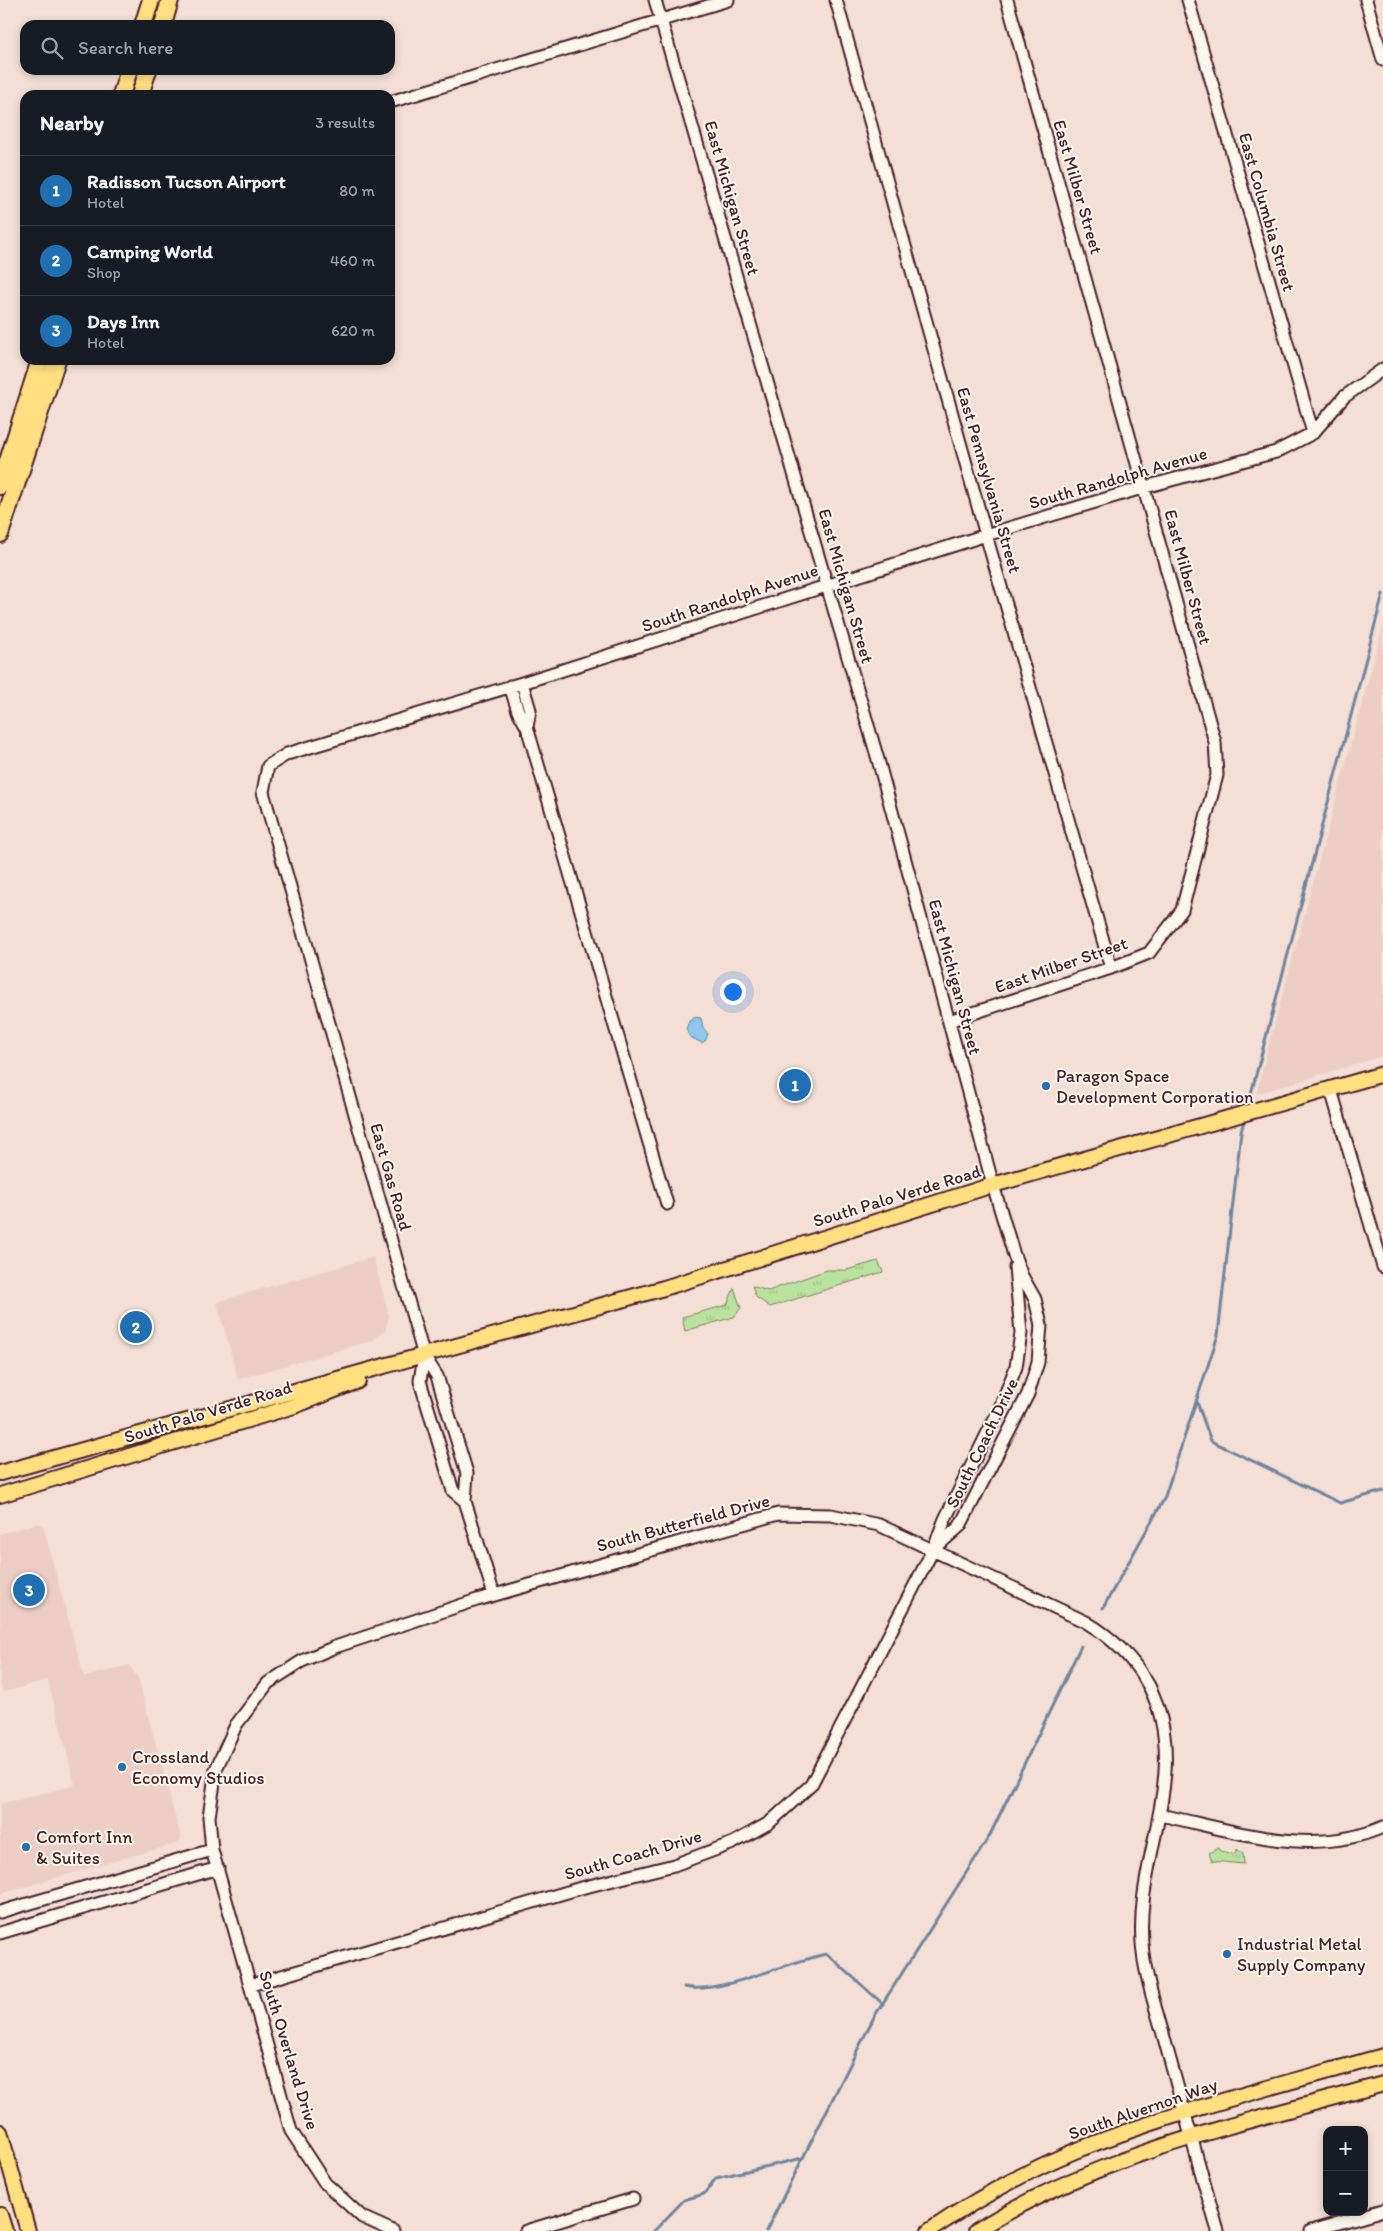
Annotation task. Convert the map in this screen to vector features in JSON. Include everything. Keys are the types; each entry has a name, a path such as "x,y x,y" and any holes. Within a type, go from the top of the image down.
{"highway":[{"path":"145,20 151,0"},
{"path":"164,20 170,0"},
{"path":"123,90 127,75"},
{"path":"142,90 146,75"},
{"path":"0,486 38,365"},
{"path":"0,534 55,365"}],"main road":[{"name":"South Palo Verde Road","path":"0,1473 664,1288 993,1185 1383,1074"},
{"name":"South Palo Verde Road","path":"0,1495 294,1406 424,1356"},
{"path":"145,1451 176,1433 230,1417 236,1413 239,1407"},
{"name":"South Alvernon Way","path":"929,2231 974,2202 1043,2166 1106,2139 1185,2112 1383,2056"},
{"path":"976,2231 1019,2207 1127,2158 1383,2084"},
{"path":"0,2132 28,2231"},
{"path":"0,2215 4,2231"}],"street":[{"name":"East Michigan Street","path":"655,0 888,796 993,1185"},
{"path":"395,101 728,0"},
{"name":"East Pennsylvania Street","path":"836,0 986,535 1111,968"},
{"name":"East Milber Street","path":"949,1021 1111,968 1149,953 1182,910 1217,775 1216,742 1007,0"},
{"name":"East Columbia Street","path":"1188,0 1313,433"},
{"path":"1366,0 1383,60"},
{"name":"South Randolph Avenue","path":"268,766 287,754 522,683 986,535 1145,487 1276,452 1313,433 1344,397 1383,368"},
{"path":"522,683 530,710 527,726"},
{"path":"510,686 518,712 527,726 666,1204"},
{"name":"East Gas Road","path":"268,766 262,792 424,1356 437,1376 468,1473 465,1501 494,1594"},
{"path":"1331,1090 1383,1267"},
{"name":"South Coach Drive","path":"933,1550 960,1526 1028,1394 1038,1362 1041,1325 1035,1298 1022,1276 1014,1255 993,1185"},
{"name":"South Coach Drive","path":"252,1985 581,1888 674,1865 733,1843 768,1823 811,1785 933,1550 945,1519 999,1410 1016,1367 1021,1333 1014,1255"},
{"path":"424,1356 420,1381 453,1491 465,1501"},
{"path":"1018,1356 1038,1362"},
{"name":"South Butterfield Drive","path":"218,1868 212,1850 209,1817 216,1769 236,1725 268,1682 302,1661 335,1647 494,1594 778,1514 831,1515 879,1525 1086,1622 1111,1639 1134,1662 1153,1694 1164,1729 1166,1774 1160,1815"},
{"path":"1218,2231 1148,1980 1141,1935 1143,1890 1160,1815 1290,1842 1327,1842 1368,1833 1383,1827"},
{"path":"132,1894 156,1880 204,1866 212,1850"},
{"path":"0,1912 212,1850"},
{"path":"0,1933 218,1868"},
{"name":"South Overland Drive","path":"218,1868 291,2131 325,2183 362,2217 394,2231"},
{"path":"526,2231 633,2199"},
{"path":"1311,2231 1383,2210"}],"shaded area":[{"path":"1383,626 1383,1056 1256,1094 1271,1037"},
{"path":"373,1257 389,1316 385,1331 371,1341 238,1379 217,1302"},
{"path":"38,1523 43,1526 84,1677 129,1665 138,1678 181,1838 178,1843 0,1894 0,1804 75,1785 48,1680 3,1692 0,1683 0,1534"}],"green space":[{"path":"878,1261 883,1272 770,1307 756,1297 752,1286 768,1291 827,1270 846,1270"},
{"path":"734,1288 741,1308 734,1317 685,1331 682,1317 727,1305"},
{"path":"1218,1848 1220,1851 1234,1854 1237,1849 1243,1854 1244,1864 1212,1861 1209,1853"}],"water":[{"path":"695,1017 701,1018 703,1027 708,1034 706,1040 702,1043 690,1037 686,1029 689,1021"}],"waterway":[{"path":"1247,1109 1383,594"},
{"path":"1103,1608 1164,1499 1218,1335 1241,1132 1245,1117"},
{"path":"1197,1402 1211,1441 1340,1503 1383,1491"},
{"path":"766,2231 874,2017 989,1837 1081,1646"},
{"path":"684,1987 699,1988 735,1982 827,1954 883,2004"},
{"path":"654,2231 684,2200 704,2194 716,2178 803,2158"}],"place":[{"name":"Radisson Tucson Airport","path":"795,1085"},
{"name":"Paragon Space Development Corporation","path":"1046,1086"},
{"name":"Camping World","path":"136,1327"},
{"name":"Days Inn","path":"29,1590"},
{"name":"Crossland Economy Studios","path":"122,1767"},
{"name":"Comfort Inn & Suites","path":"26,1847"},
{"name":"Industrial Metal Supply Company","path":"1227,1954"}]}
